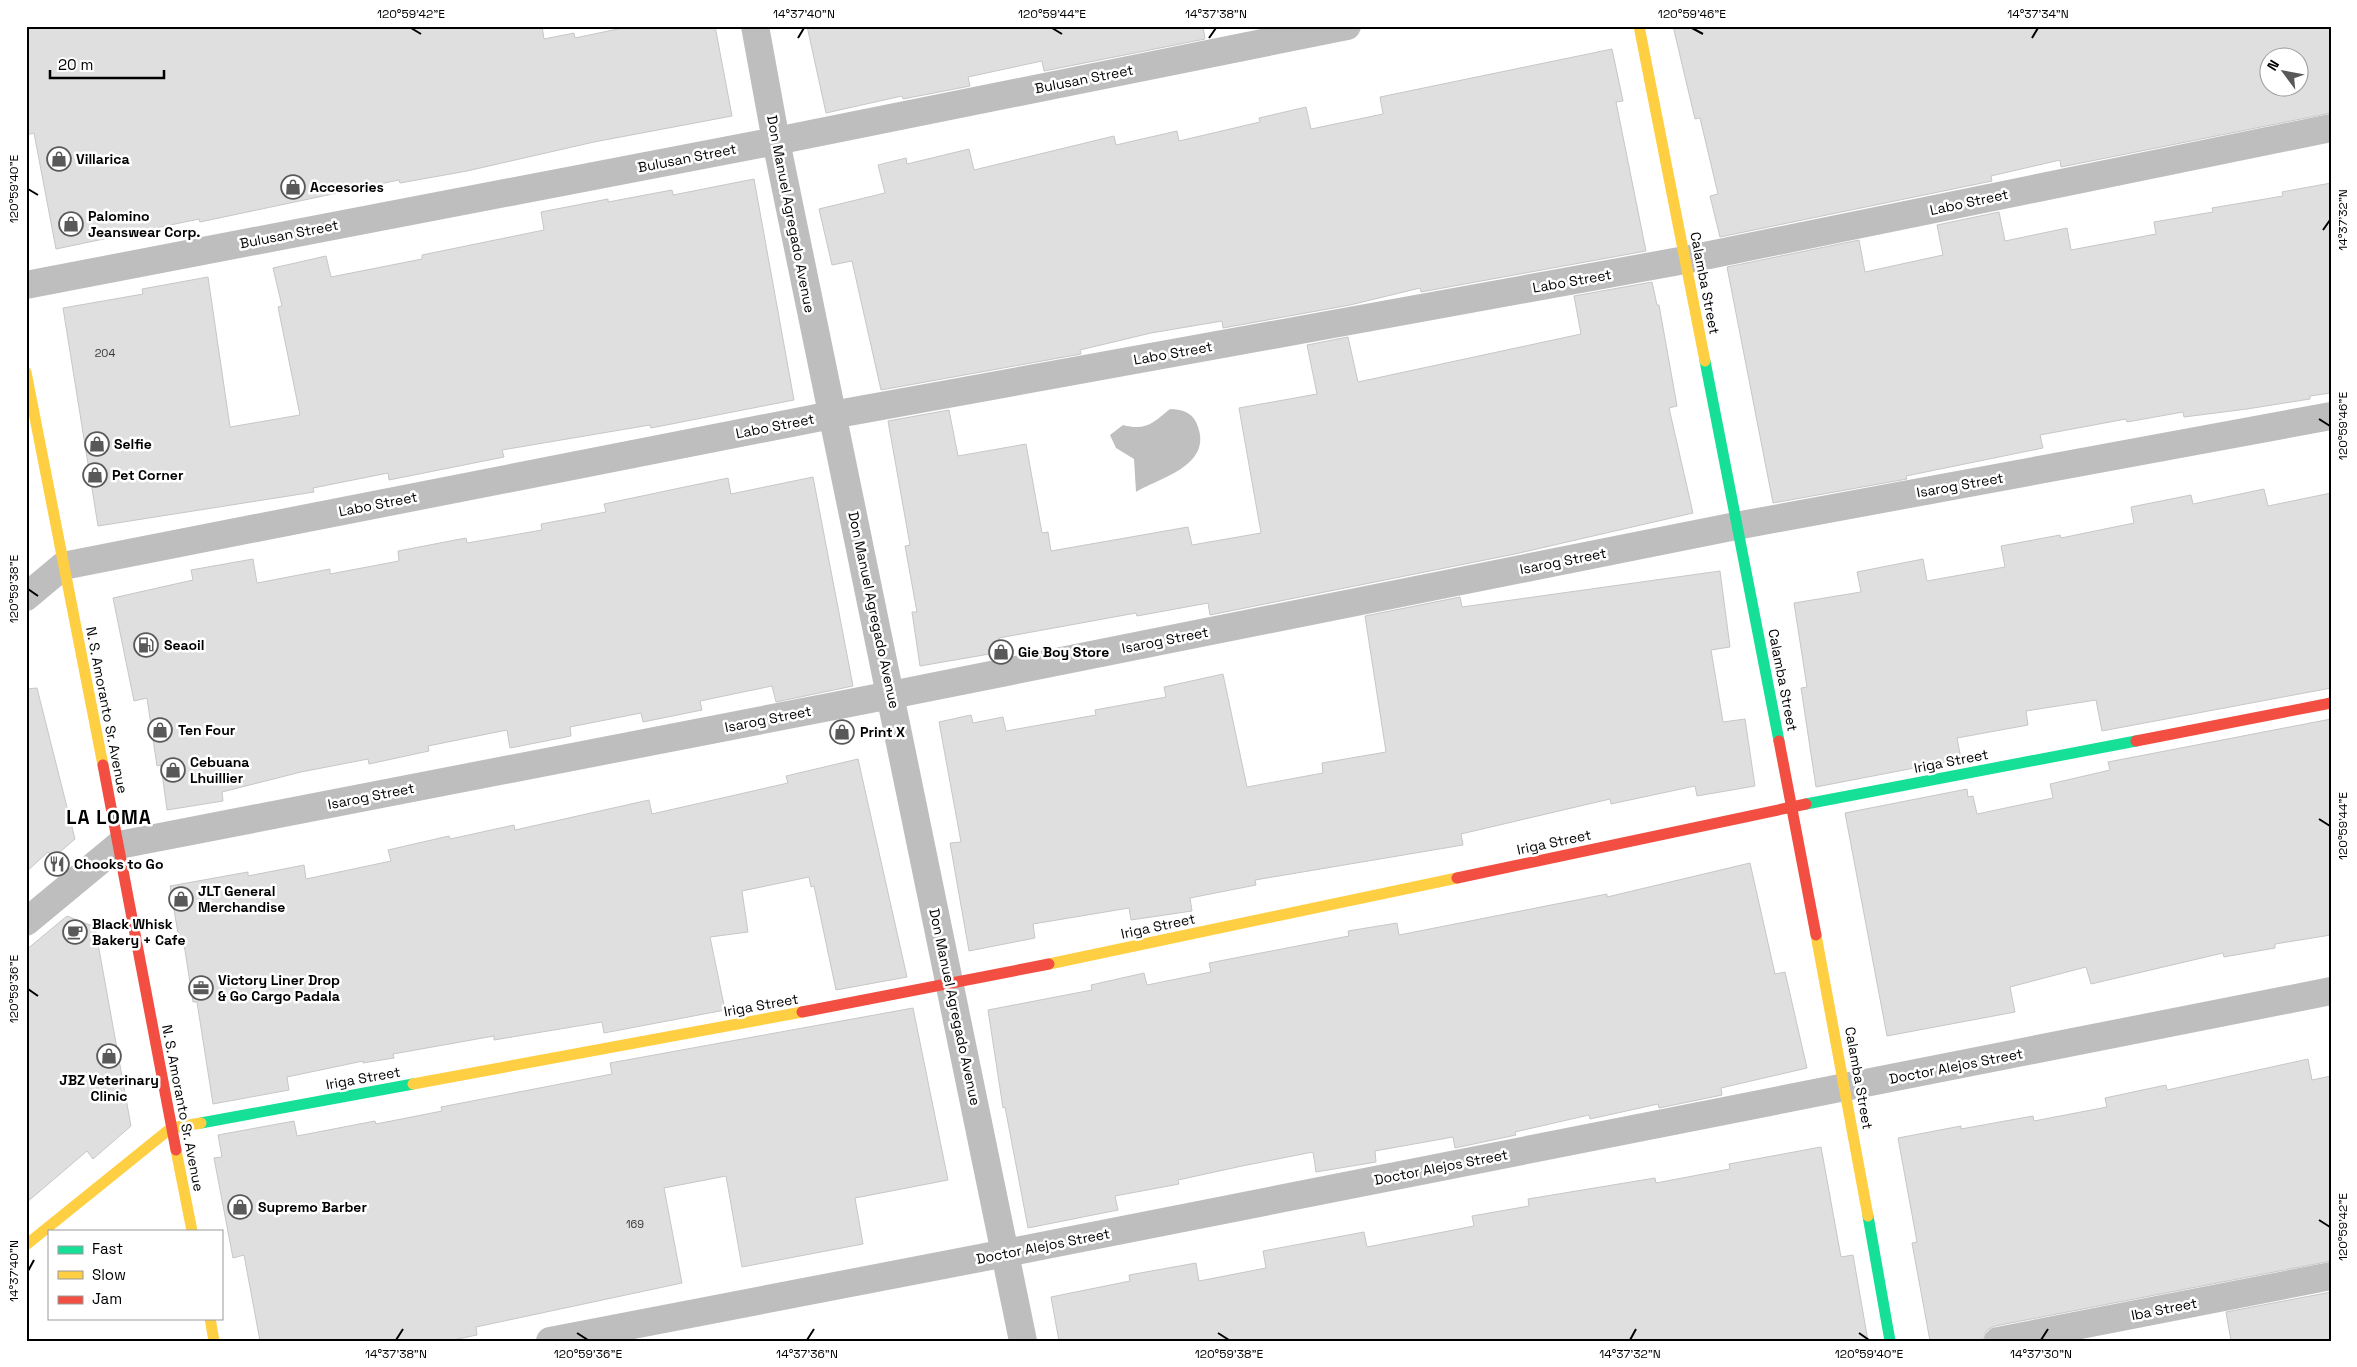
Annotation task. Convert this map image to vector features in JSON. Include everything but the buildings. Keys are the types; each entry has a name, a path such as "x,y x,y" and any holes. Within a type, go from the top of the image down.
{"street":[{"name":"Don Manuel Agregado Avenue","path":"755,26 776,141 892,695 1023,1341"},
{"name":"Bulusan Street","path":"26,285 776,141 1347,26"},
{"name":"Calamba Street","path":"1639,26 1736,526 1793,807 1846,1088 1890,1341"},
{"name":"Labo Street","path":"26,597 63,566 832,415 1685,260 2331,128"},
{"name":"N. S. Amoranto Sr. Avenue","path":"26,372 119,845 192,1230"},
{"name":"Isarog Street","path":"26,922 119,845 892,695 1736,526 2331,416"},
{"name":"Iriga Street","path":"26,1245 171,1128 950,985 1793,807 2331,703"},
{"name":"Doctor Alejos Street","path":"550,1341 1846,1088 2331,991"},
{"name":"Iba Street","path":"1998,1341 2331,1276"},
{"path":"210,1320 214,1341"}],"shaded area":[{"path":"1170,409 1185,412 1194,419 1200,437 1199,449 1183,468 1136,492 1134,459 1116,448 1110,435 1123,425 1138,427 1149,424"}],"traffic: fast":[{"path":"1705,361 1779,741"},
{"path":"1806,804 2136,741"},
{"path":"201,1123 413,1084"},
{"path":"1868,1216 1890,1341"}],"traffic: slow":[{"path":"1639,26 1705,361"},
{"path":"26,372 103,765"},
{"path":"1049,964 1457,878"},
{"path":"1816,935 1868,1216"},
{"path":"413,1084 802,1012"},
{"path":"26,1245 171,1128 201,1123"},
{"path":"176,1150 192,1230"},
{"path":"210,1320 214,1341"}],"traffic: jam":[{"path":"2136,741 2331,703"},
{"path":"1779,741 1816,935"},
{"path":"103,765 176,1150"},
{"path":"1457,878 1806,804"},
{"path":"802,1012 1049,964"}],"place":[{"name":"Villarica","path":"59,159"},
{"name":"Accesories","path":"293,187"},
{"name":"Palomino Jeanswear Corp.","path":"71,224"},
{"name":"Selfie","path":"97,444"},
{"name":"Pet Corner","path":"95,475"},
{"name":"Seaoil","path":"146,645"},
{"name":"Gie Boy Store","path":"1001,652"},
{"name":"Ten Four","path":"160,730"},
{"name":"Print X","path":"842,732"},
{"name":"Cebuana Lhuillier","path":"173,770"},
{"name":"Chooks to Go","path":"57,864"},
{"name":"JLT General Merchandise","path":"181,899"},
{"name":"Black Whisk Bakery + Cafe","path":"75,932"},
{"name":"Victory Liner Drop & Go Cargo Padala","path":"201,988"},
{"name":"JBZ Veterinary Clinic","path":"109,1056"},
{"name":"Supremo Barber","path":"240,1207"}],"district":[{"name":"LA LOMA","path":"109,817"}]}
